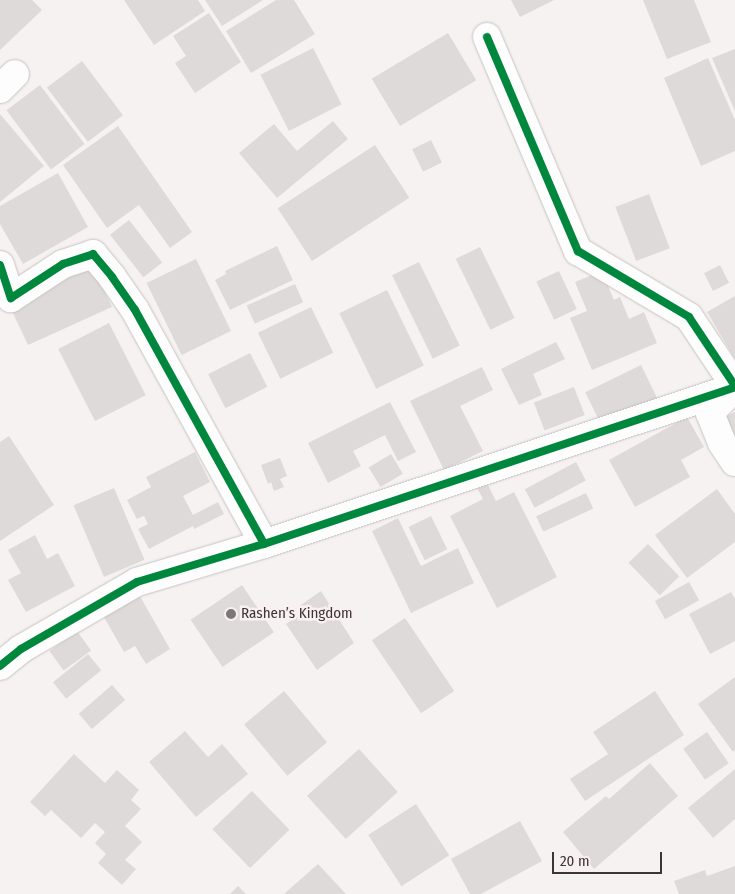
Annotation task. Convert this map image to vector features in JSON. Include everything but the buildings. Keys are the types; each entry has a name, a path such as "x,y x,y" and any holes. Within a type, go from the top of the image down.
{"street":[{"path":"487,37 578,251 689,318 735,387"},
{"path":"0,266 11,298 63,264 93,254 112,276 135,310 264,544"},
{"path":"735,387 710,414 722,443 735,462"},
{"path":"0,666 21,649 137,582 264,544 735,387"}],"cycle path":[{"path":"487,37 578,251 689,317 735,386"},
{"path":"0,265 11,298 63,264 93,254 135,310 264,544"},
{"path":"0,666 21,649 137,582 264,544 735,387"}],"place":[{"name":"Rashen’s Kingdom","path":"231,614"}]}
